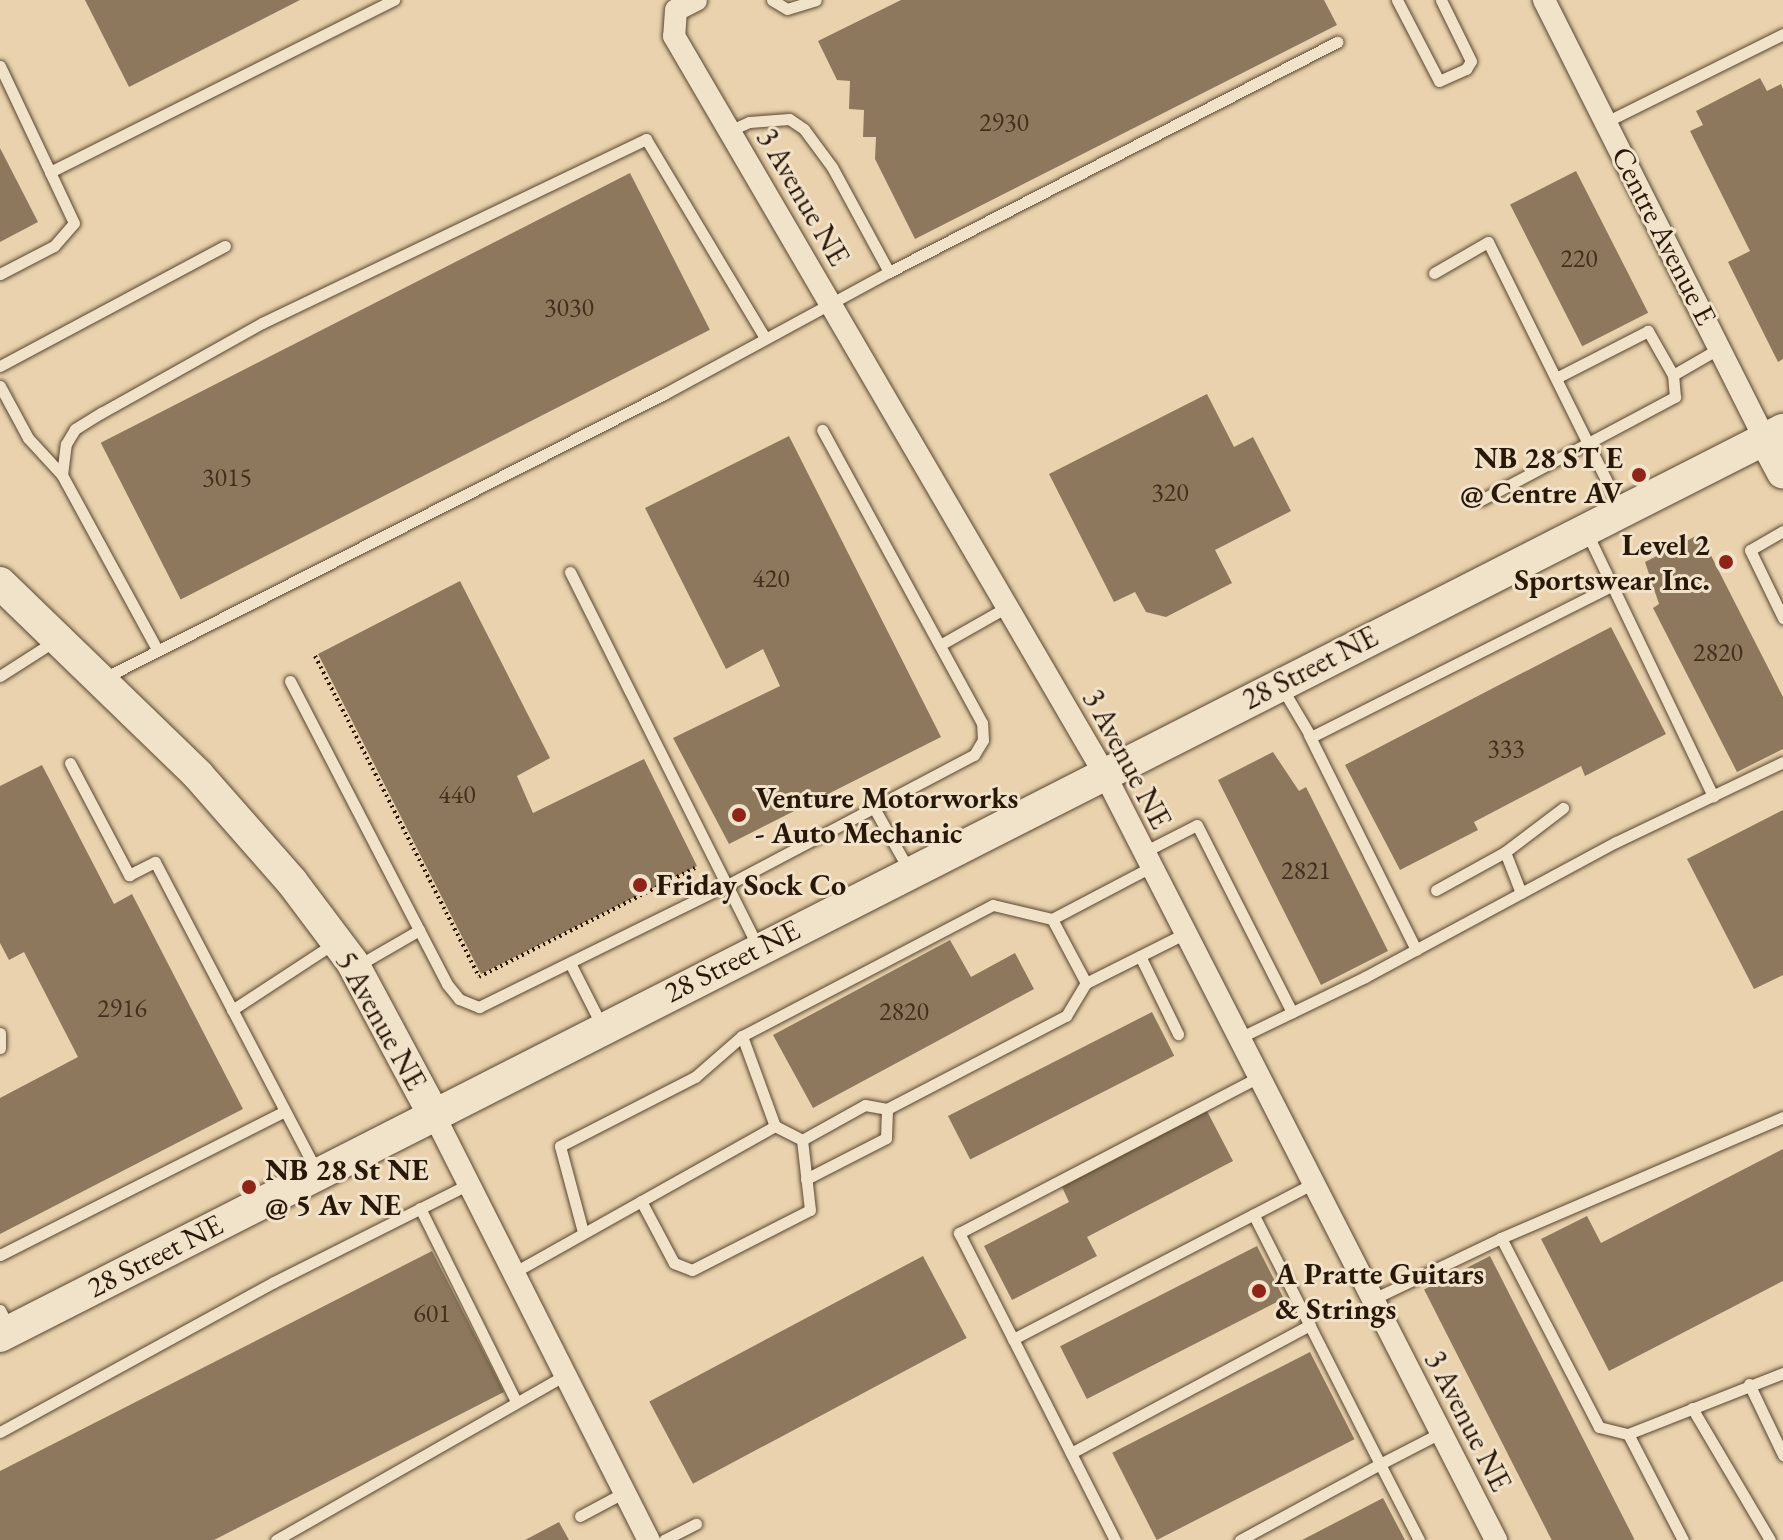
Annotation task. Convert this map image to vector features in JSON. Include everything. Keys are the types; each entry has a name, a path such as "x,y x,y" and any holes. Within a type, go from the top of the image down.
{"street":[{"name":"3 Avenue NE","path":"696,0 676,10 674,36 1103,771 1237,1039 1496,1540"},
{"name":"Centre Avenue E","path":"1544,0 1720,348 1774,434 1783,473"},
{"name":"28 Street NE","path":"3,1325 318,1173 1103,771 1774,434"},
{"name":"5 Avenue NE","path":"0,583 198,775 346,954 433,1113 649,1540"}],"lane":[{"path":"50,172 394,0"},
{"path":"772,0 787,9 816,0"},
{"path":"1397,0 1439,81 1466,69 1471,61 1441,0"},
{"path":"1606,122 1783,34"},
{"path":"100,680 765,338 829,301 1337,42"},
{"path":"0,66 74,223 54,246 0,274"},
{"path":"729,131 749,122 789,119 804,129 832,167 889,272"},
{"path":"62,475 66,444 75,429 101,413 262,323 646,139 765,338"},
{"path":"1434,273 1488,242 1623,512"},
{"path":"0,366 225,246"},
{"path":"1481,500 1675,397 1673,375 1648,331 1556,378"},
{"path":"1673,375 1720,348"},
{"path":"0,386 28,438 62,475 157,649"},
{"path":"290,681 447,984 459,999 479,1007 727,885 874,808 974,755 983,740 982,723 822,430"},
{"path":"1586,530 1713,796"},
{"path":"1783,531 1750,550 1783,618"},
{"path":"570,572 758,947"},
{"path":"1309,735 1613,585"},
{"path":"940,645 1007,607"},
{"path":"0,676 57,639"},
{"path":"1280,683 1416,950"},
{"path":"1237,1039 1783,762"},
{"path":"70,763 129,875 155,862 318,1173"},
{"path":"874,808 909,870"},
{"path":"1436,890 1505,852 1563,808"},
{"path":"583,1232 560,1146 695,1077 742,1036 993,905 1052,919 1197,825 1292,1012"},
{"path":"1505,852 1521,893"},
{"path":"1052,919 1086,983"},
{"path":"232,1010 346,954 419,930"},
{"path":"802,1140 865,1105 887,1109 1066,1016 1086,983 1184,934"},
{"path":"1140,956 1178,1034"},
{"path":"570,963 602,1027"},
{"path":"0,1033 0,1048"},
{"path":"742,1036 775,1126 802,1140"},
{"path":"1115,1540 959,1233 1257,1078"},
{"path":"806,1179 886,1138 887,1109"},
{"path":"0,1255 285,1111"},
{"path":"1371,1300 1501,1238 1783,1117"},
{"path":"513,1273 775,1126"},
{"path":"641,1201 674,1263 692,1270 810,1210 802,1140"},
{"path":"0,1432 469,1184"},
{"path":"1013,1339 1312,1184"},
{"path":"420,1208 516,1401"},
{"path":"1253,1214 1419,1540"},
{"path":"1501,1238 1599,1427 1628,1434 1783,1373"},
{"path":"1071,1453 1310,1325"},
{"path":"276,1540 565,1375"},
{"path":"1749,1384 1783,1455"},
{"path":"1692,1408 1770,1540"},
{"path":"1240,1540 1440,1433"},
{"path":"1628,1434 1683,1540"},
{"path":"580,1516 625,1492"},
{"path":"664,1540 696,1524"}],"path":[{"path":"315,656 479,977 695,868"}],"building":[{"path":"85,0 300,0 129,87"},
{"path":"901,0 1324,0 1337,25 915,239 875,159 876,137 863,137 864,110 849,109 850,81 837,80 818,41"},
{"path":"1760,78 1767,91 1781,84 1783,89 1783,359 1778,362 1728,262 1750,251 1690,131 1703,125 1696,111"},
{"path":"0,148 38,222 0,242"},
{"path":"1576,171 1648,313 1582,346 1510,205"},
{"path":"630,173 710,330 181,599 101,443"},
{"path":"1207,394 1234,447 1253,437 1291,511 1215,550 1232,583 1166,617 1146,612 1135,592 1114,602 1049,474"},
{"path":"789,436 941,737 729,844 673,738 780,686 763,649 726,669 645,508"},
{"path":"1700,534 1783,697 1783,749 1737,772 1653,608 1659,604 1645,562"},
{"path":"460,581 550,758 517,776 533,813 644,759 697,866 481,974 318,654"},
{"path":"1611,627 1666,734 1585,776 1581,766 1474,822 1478,830 1400,870 1345,765"},
{"path":"1273,752 1299,791 1306,787 1388,951 1321,985 1218,780"},
{"path":"42,765 114,904 132,894 243,1109 0,1234 0,1098 78,1057 24,952 9,960 0,943 0,786"},
{"path":"1783,810 1783,975 1754,989 1687,859"},
{"path":"950,940 971,977 1015,953 1034,989 813,1108 773,1035"},
{"path":"1152,1012 1174,1056 970,1160 948,1116"},
{"path":"1207,1111 1233,1161 1087,1237 1097,1256 1012,1300 984,1246 1069,1202 1062,1187"},
{"path":"1783,1149 1783,1281 1609,1371 1541,1239 1587,1216 1601,1243"},
{"path":"1257,1246 1284,1299 1087,1399 1060,1346"},
{"path":"432,1251 504,1392 214,1540 0,1540 0,1471"},
{"path":"923,1256 967,1338 693,1484 649,1402"},
{"path":"1490,1256 1634,1539 1552,1540 1424,1290"},
{"path":"1310,1352 1354,1439 1157,1540 1112,1453"},
{"path":"1383,1498 1405,1540 1302,1540"},
{"path":"559,1522 569,1540 525,1540"}],"place":[{"name":"NB 28 ST E @ Centre AV","path":"1639,475"},
{"name":"Level 2 Sportswear Inc.","path":"1726,562"},
{"name":"Venture Motorworks - Auto Mechanic","path":"739,815"},
{"name":"Friday Sock Co","path":"640,885"},
{"name":"NB 28 St NE @ 5 Av NE","path":"249,1187"},
{"name":"A Pratte Guitars & Strings","path":"1259,1291"}]}
